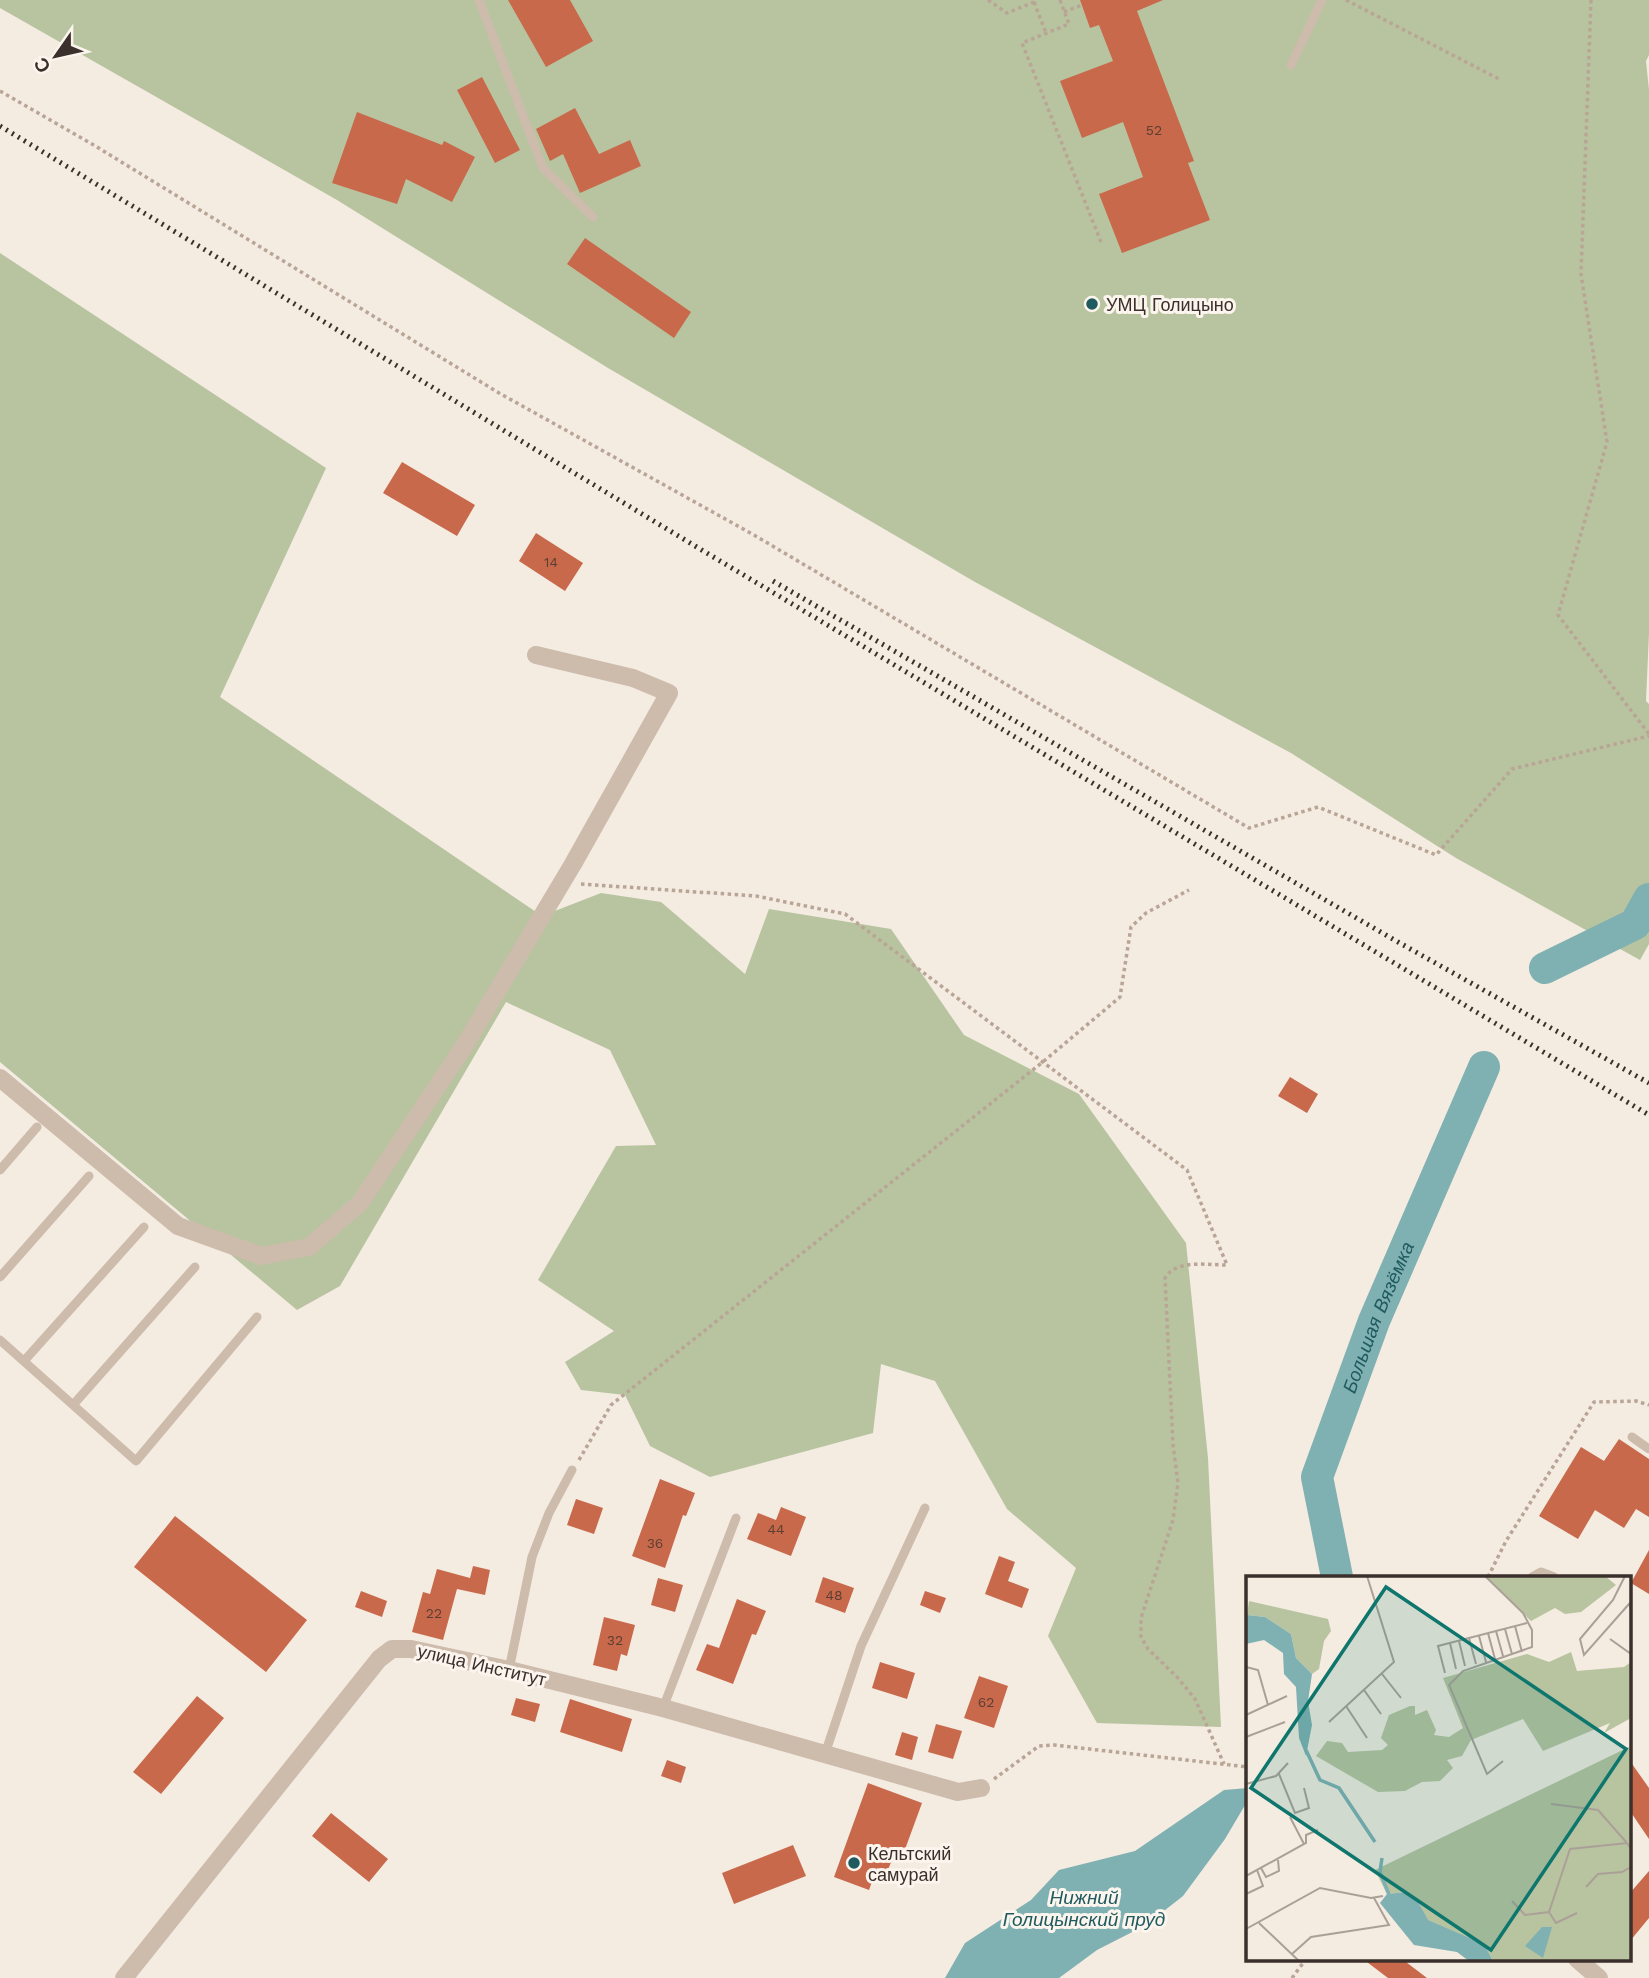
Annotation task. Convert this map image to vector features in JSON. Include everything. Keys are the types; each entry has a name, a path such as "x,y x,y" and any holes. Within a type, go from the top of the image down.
{"street":[{"path":"0,1078 178,1226 261,1256 309,1247 360,1203 466,1043 562,883 669,693 633,678 536,655"},
{"name":"улица Институт","path":"124,1978 379,1659 392,1649 411,1649 509,1670 663,1709 958,1792 981,1788"},
{"path":"1578,1960 1600,1978"}],"lane":[{"path":"480,0 543,168 593,217"},
{"path":"1291,65 1322,0"},
{"path":"0,1170 37,1127"},
{"path":"0,1278 89,1176"},
{"path":"24,1361 144,1227"},
{"path":"73,1405 195,1268"},
{"path":"0,1340 136,1461 257,1317"},
{"path":"1632,1437 1649,1448"},
{"path":"509,1670 532,1558 549,1513 572,1470"},
{"path":"825,1754 861,1646 925,1508"},
{"path":"663,1709 736,1518"},
{"path":"1534,1576 1541,1572 1551,1576"}],"path":[{"path":"988,0 1007,13 1033,1 1046,33"},
{"path":"1060,0 1069,24 1022,43 1101,243"},
{"path":"1346,0 1499,79"},
{"path":"0,91 92,144 499,393 754,535 1249,828 1318,807 1436,855 1512,769 1649,735 1558,615 1607,442 1581,274 1591,0"},
{"path":"1064,12 1082,5"},
{"path":"562,883 756,896 845,914 1187,1170 1227,1265 1177,1266 1170,1270 1165,1278 1173,1445 1178,1483 1173,1520 1141,1618 1141,1637 1195,1699 1224,1764"},
{"path":"572,1470 611,1405 1120,998 1131,927 1146,913 1189,890"},
{"path":"1488,1576 1506,1541 1594,1402 1636,1401 1649,1405"},
{"path":"981,1788 1039,1746 1054,1745 1246,1767"},
{"path":"1292,1978 1305,1960"}],"green space":[{"path":"0,0 1649,0 1649,55 1646,61 1649,90 1649,633 1646,701 1649,704 1649,944 1640,960 1456,858 1291,753 975,582 608,368 337,200 0,8"},
{"path":"0,253 326,468 220,697 542,916 601,893 661,902 745,974 769,909 891,929 964,1035 1079,1094 1186,1243 1208,1458 1221,1727 1097,1723 1048,1636 1076,1568 1007,1509 935,1381 881,1364 873,1433 710,1477 650,1446 625,1395 581,1390 565,1362 614,1331 538,1280 616,1146 656,1145 610,1050 506,1002 340,1286 297,1310 0,1062"}],"water":[{"name":"Нижний Голицынский пруд","path":"1246,1788 1246,1803 1225,1839 1183,1896 1146,1925 1097,1950 1059,1978 945,1978 965,1943 1031,1900 1059,1870 1135,1851 1224,1790"}],"building":[{"path":"508,0 570,0 593,41 546,67"},
{"path":"1080,0 1163,0 1137,11 1194,161 1188,163 1210,220 1122,253 1099,194 1143,177 1123,122 1082,138 1060,81 1113,61 1099,25 1090,28"},
{"path":"482,77 520,150 495,163 457,90"},
{"path":"575,108 599,154 630,140 641,166 580,193 563,154 550,161 536,129"},
{"path":"357,112 442,145 444,141 475,157 452,202 406,179 397,204 332,183"},
{"path":"585,238 691,312 674,338 567,264"},
{"path":"402,462 475,505 457,536 383,493"},
{"path":"536,533 583,563 565,591 519,561"},
{"path":"1290,1077 1318,1094 1307,1113 1278,1096"},
{"path":"1619,1439 1649,1459 1649,1517 1636,1509 1624,1528 1595,1510 1578,1539 1539,1516 1581,1447 1604,1461"},
{"path":"660,1479 695,1493 686,1516 683,1515 665,1568 632,1556"},
{"path":"576,1499 603,1508 594,1534 567,1525"},
{"path":"781,1507 806,1517 791,1556 747,1539 758,1513 776,1520"},
{"path":"175,1516 307,1620 266,1672 134,1567"},
{"path":"1649,1550 1649,1594 1632,1581"},
{"path":"999,1556 1015,1562 1008,1581 1029,1589 1022,1608 985,1594"},
{"path":"473,1566 490,1570 485,1595 457,1589 443,1640 412,1632 423,1592 430,1594 437,1569 470,1578"},
{"path":"823,1577 854,1588 845,1613 815,1602"},
{"path":"658,1578 683,1585 675,1612 651,1605"},
{"path":"361,1591 387,1601 382,1617 355,1607"},
{"path":"925,1591 946,1598 940,1613 920,1605"},
{"path":"737,1599 766,1611 756,1635 752,1634 733,1684 696,1670 707,1644 719,1648"},
{"path":"604,1617 635,1625 627,1656 621,1654 617,1671 593,1665"},
{"path":"880,1662 915,1673 907,1699 872,1688"},
{"path":"979,1676 1008,1686 994,1728 964,1718"},
{"path":"197,1696 224,1718 161,1794 133,1772"},
{"path":"516,1698 540,1704 535,1722 511,1715"},
{"path":"570,1699 632,1719 622,1752 560,1732"},
{"path":"936,1724 962,1731 953,1759 928,1752"},
{"path":"902,1732 918,1737 912,1760 895,1755"},
{"path":"667,1760 686,1767 681,1783 661,1776"},
{"path":"1632,1764 1649,1788 1649,1839 1632,1814"},
{"path":"868,1783 922,1803 900,1863 892,1860 887,1872 877,1868 869,1890 834,1877"},
{"path":"331,1813 388,1859 369,1882 312,1836"},
{"path":"793,1845 806,1876 734,1904 722,1873"},
{"path":"1649,1871 1649,1918 1632,1939 1632,1891"},
{"path":"1364,1960 1403,1960 1427,1978 1388,1978"}],"waterway":[{"name":"Большая Вязёмка","path":"1545,968 1635,924 1649,899"},
{"name":"Большая Вязёмка","path":"1337,1576 1317,1477 1374,1321 1484,1067"}],"railway":[{"path":"0,126 700,549 1649,1115"},
{"path":"773,581 1398,942 1649,1083"}],"place":[{"name":"УМЦ Голицыно","path":"1092,304"},
{"name":"Кельтский самурай","path":"854,1863"}]}
